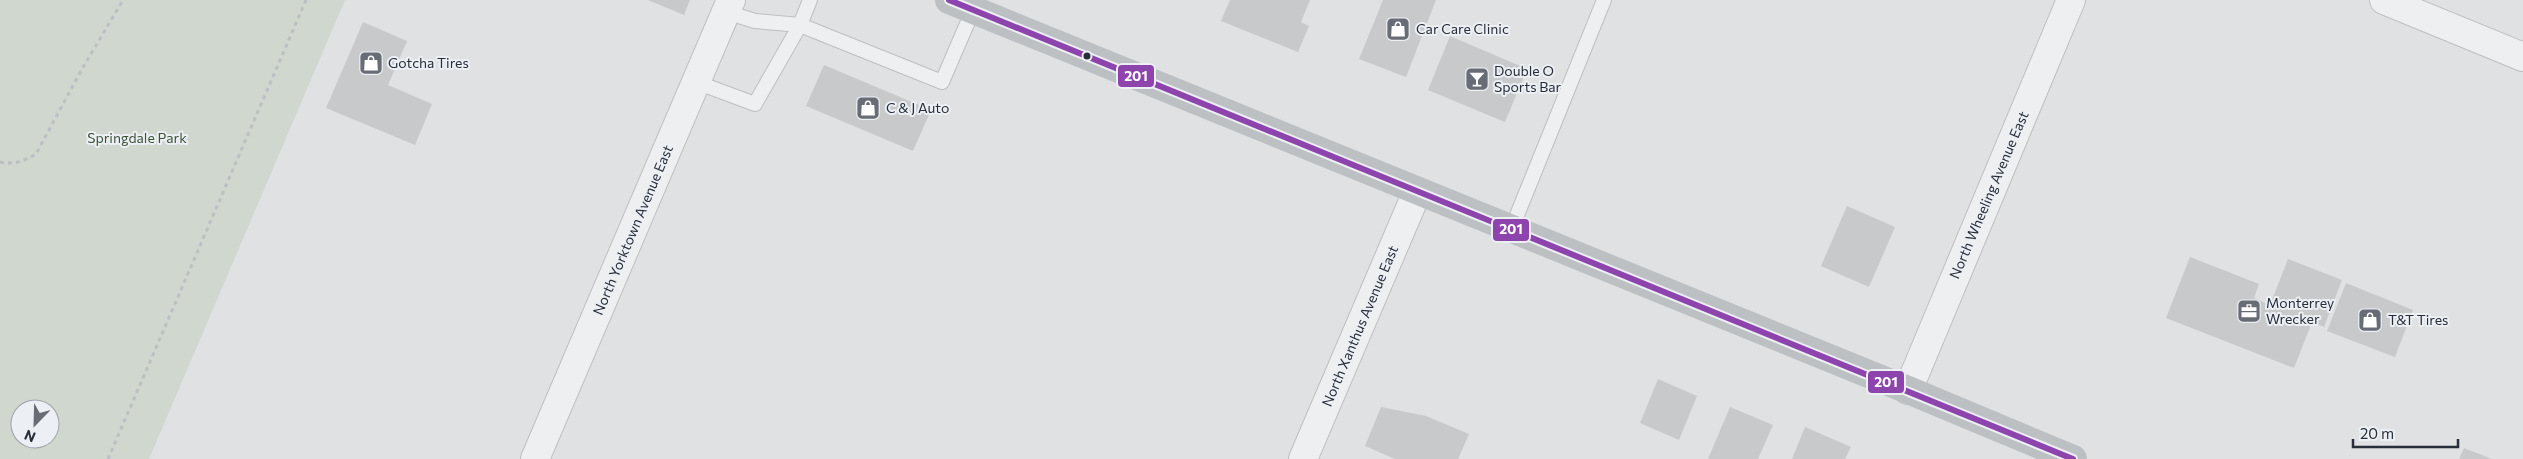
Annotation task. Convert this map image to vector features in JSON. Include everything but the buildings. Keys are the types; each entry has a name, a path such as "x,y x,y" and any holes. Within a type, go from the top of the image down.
{"main road":[{"path":"949,0 1417,192 1908,390 2069,458"}],"street":[{"name":"North Wheeling Avenue East","path":"1908,390 2071,0"},
{"path":"2384,0 2523,58"},
{"name":"North Yorktown Avenue East","path":"535,459 728,6"},
{"name":"North Xanthus Avenue East","path":"1303,459 1417,192"}],"lane":[{"path":"696,82 755,104 800,25 810,0"},
{"path":"1511,230 1604,0"},
{"path":"728,6 755,21 800,25 942,82 973,10"}],"path":[{"path":"0,162 26,160 36,154 82,69 123,0"},
{"path":"108,459 306,0"}],"green space":[{"name":"Springdale Park","path":"0,0 345,0 149,459 0,459"}],"transit line":[{"name":"201","path":"949,0 2073,459"}],"place":[{"name":"Car Care Clinic","path":"1398,29"},
{"name":"Gotcha Tires","path":"371,63"},
{"name":"Double O Sports Bar","path":"1477,79"},
{"name":"C & J Auto","path":"868,108"},
{"name":"Monterrey Wrecker","path":"2249,311"},
{"name":"T&T Tires","path":"2370,320"}]}
